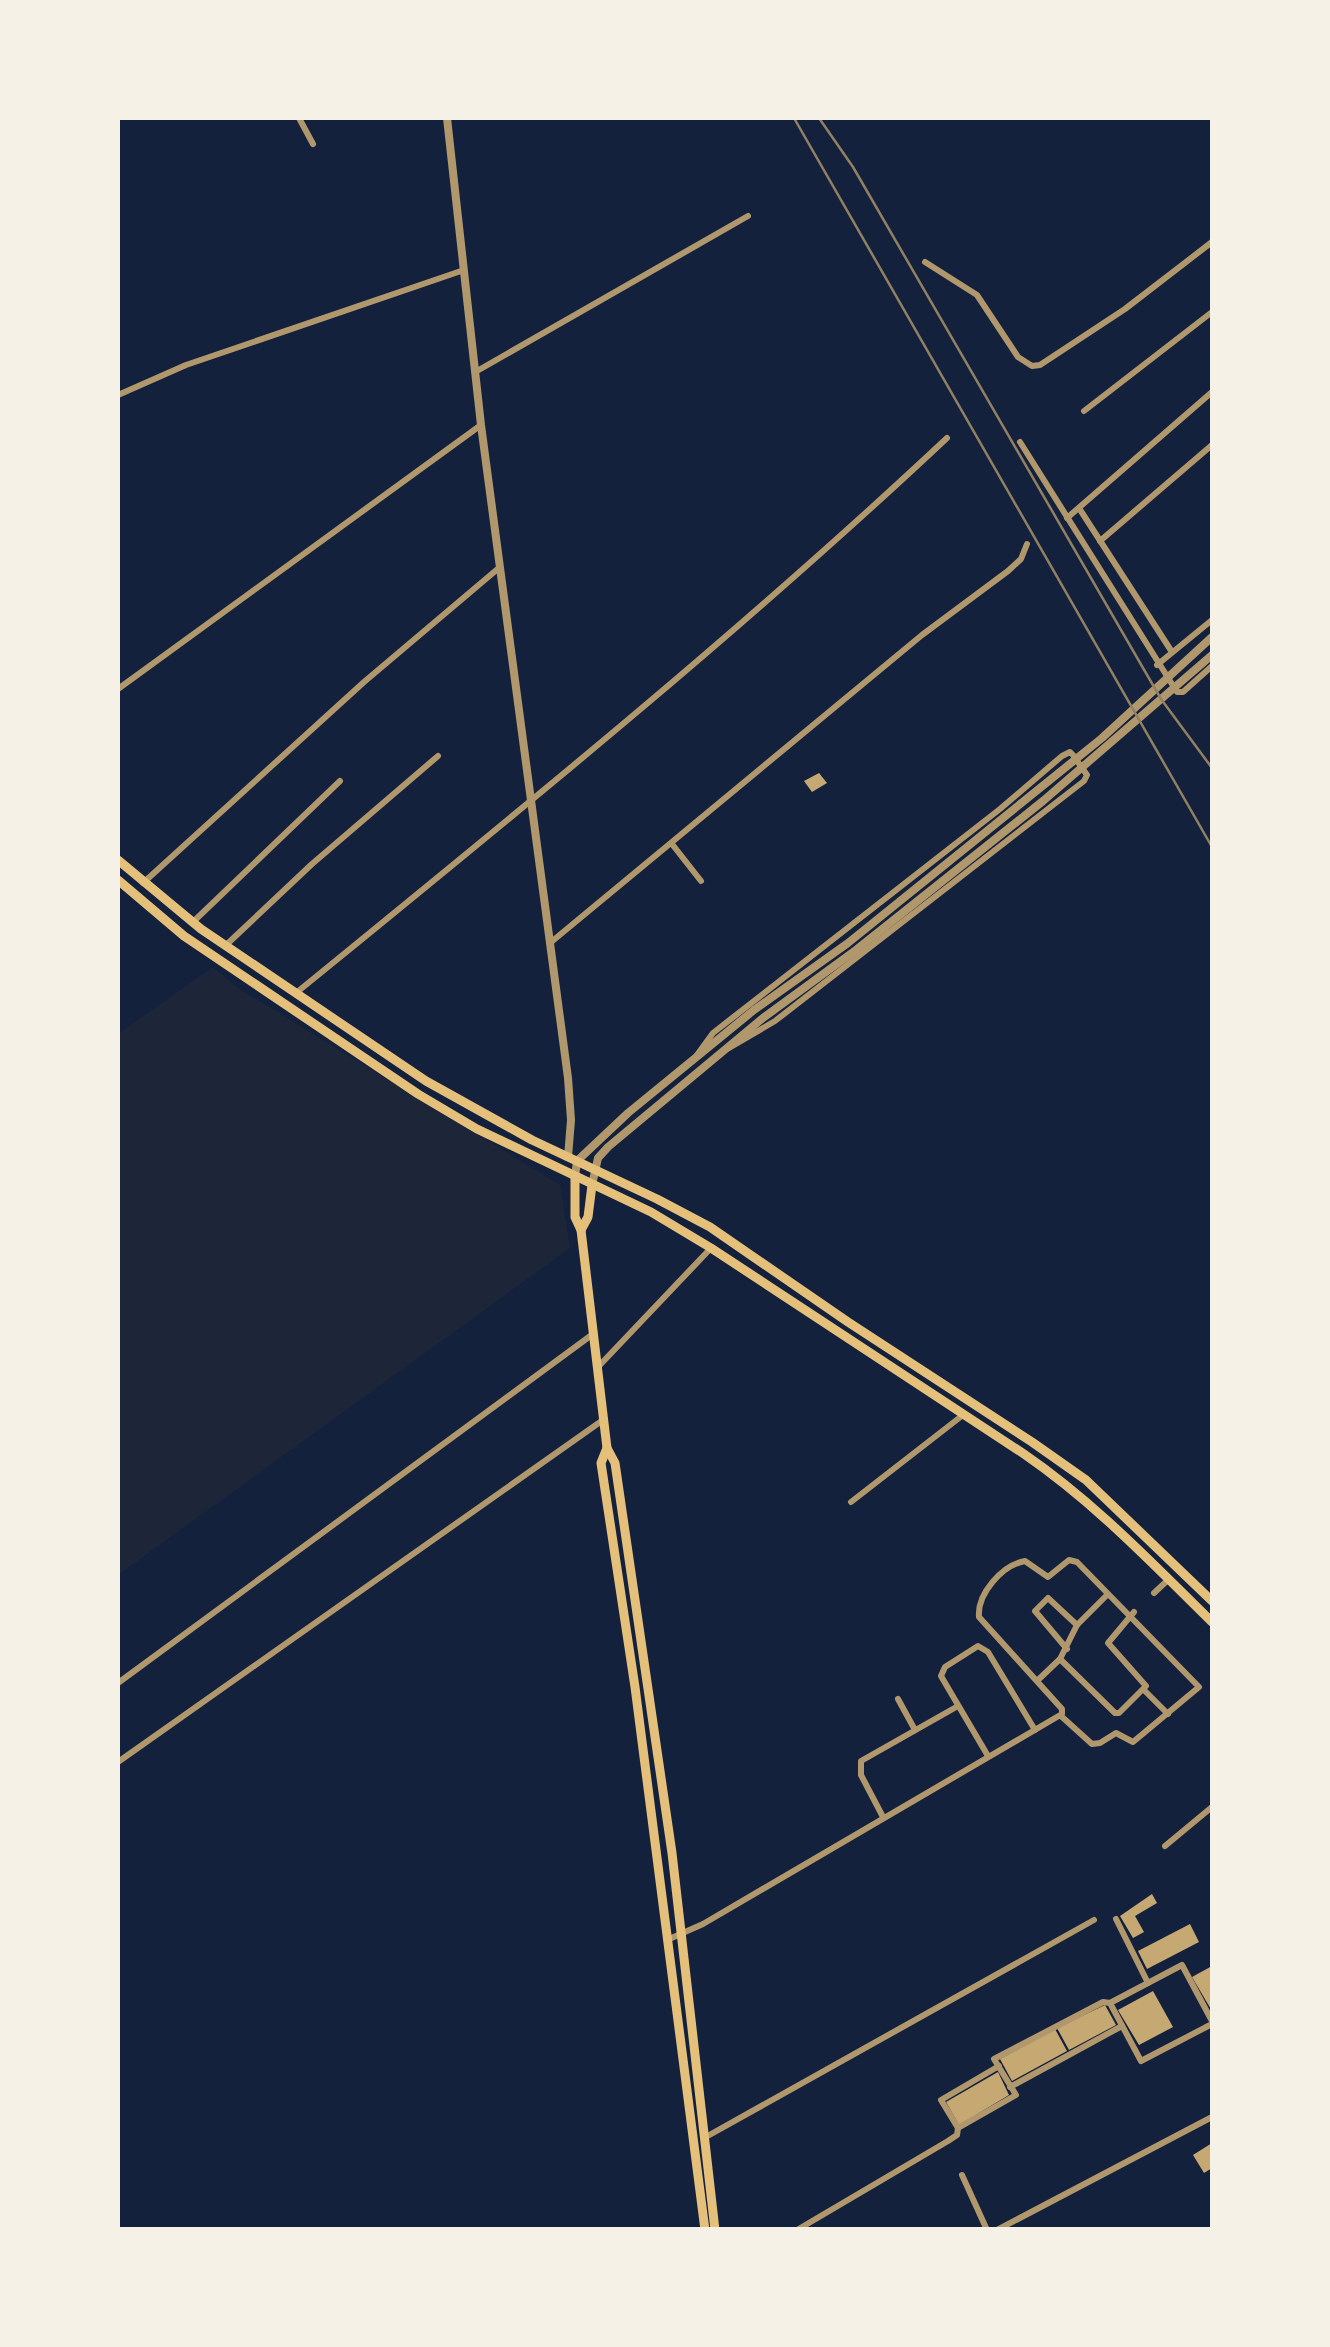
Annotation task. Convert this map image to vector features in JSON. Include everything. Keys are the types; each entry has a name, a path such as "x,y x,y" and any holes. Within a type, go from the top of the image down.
{"main road":[{"path":"118,860 197,926 426,1081 484,1116 710,1228 1072,1469 1132,1520 1212,1598"},
{"path":"118,880 193,942 418,1094 477,1129 650,1212 711,1248 1063,1481 1212,1622"},
{"path":"193,942 197,926"},
{"path":"575,1177 575,1217 581,1230 607,1448 615,1463 672,1853 714,2230"},
{"path":"581,1230 588,1217 592,1185"},
{"path":"792,1300 800,1287"},
{"path":"607,1448 601,1463 635,1686 705,2230"},
{"path":"1063,1481 1072,1469"}],"street":[{"path":"299,118 313,144"},
{"path":"447,118 482,425 568,1078 575,1177"},
{"path":"477,371 748,216"},
{"path":"926,262 978,295 1018,358 1032,366 1040,365 1126,309 1212,242"},
{"path":"118,395 186,365 465,270"},
{"path":"1084,411 1212,312"},
{"path":"1067,518 1212,392"},
{"path":"118,689 482,425"},
{"path":"295,994 660,696 851,529 947,438"},
{"path":"1020,442 1157,665 1180,694 1212,666"},
{"path":"1100,541 1212,445"},
{"path":"1079,508 1172,652"},
{"path":"549,944 922,635 1008,571 1021,559 1027,544"},
{"path":"143,884 364,682 501,566"},
{"path":"1157,665 1212,620"},
{"path":"572,1159 754,1010 848,943 1088,749 1212,637"},
{"path":"592,1185 598,1158 608,1147 763,1018 1043,802 1212,655"},
{"path":"694,1060 713,1033 1070,752 1086,774 1084,782 775,1021 724,1050"},
{"path":"225,946 312,864 438,756"},
{"path":"197,926 340,781"},
{"path":"672,844 701,881"},
{"path":"597,1368 711,1248"},
{"path":"118,1684 593,1334"},
{"path":"852,1502 963,1416"},
{"path":"118,1762 604,1419"},
{"path":"1069,1560 1077,1562 1107,1595 1132,1614 1199,1687 1132,1742 1116,1733 1092,1744 1061,1716 1062,1709 1038,1680 983,1622 978,1607 984,1592 1017,1562 1025,1561 1048,1577 1069,1560"},
{"path":"1154,1593 1169,1579"},
{"path":"1038,1680 1060,1659 1077,1625 1107,1595"},
{"path":"1067,1649 1034,1612 1048,1598 1077,1625"},
{"path":"1197,1607 1212,1598"},
{"path":"1132,1614 1108,1643 1168,1714"},
{"path":"988,1756 941,1676 941,1670 978,1646 984,1648 1035,1730"},
{"path":"1060,1659 1115,1713 1145,1691"},
{"path":"898,1700 914,1730"},
{"path":"883,1817 859,1766 866,1757 958,1706"},
{"path":"667,1940 1061,1716"},
{"path":"1165,1846 1212,1806"},
{"path":"1116,1919 1148,1983"},
{"path":"704,2138 1094,1920"},
{"path":"958,2128 1016,2096 994,2060 1182,1964 1212,2022 1142,2061 1110,2003"},
{"path":"1010,2087 1122,2026"},
{"path":"797,2230 957,2135 958,2128 941,2100 999,2066"},
{"path":"997,2230 1212,2118"},
{"path":"962,2175 987,2230"}],"shaded area":[{"path":"213,967 235,986 560,1185 570,1248 118,1575 118,1034"}],"building":[{"path":"819,773 827,783 812,792 804,781"},
{"path":"1152,1894 1157,1903 1135,1916 1144,1932 1133,1938 1120,1916"},
{"path":"1190,1924 1199,1942 1147,1969 1138,1951"},
{"path":"1212,1966 1212,2011 1192,1977"},
{"path":"1153,1991 1173,2027 1139,2045 1118,2010"},
{"path":"1105,2005 1116,2025 1069,2050 1057,2028"},
{"path":"1055,2029 1067,2051 1012,2081 1000,2059"},
{"path":"998,2072 1009,2095 959,2125 946,2102"},
{"path":"1212,2143 1212,2168 1204,2173 1193,2155"}],"railway":[{"path":"794,118 1212,847"},
{"path":"819,118 853,167 1161,699 1212,768"}]}
